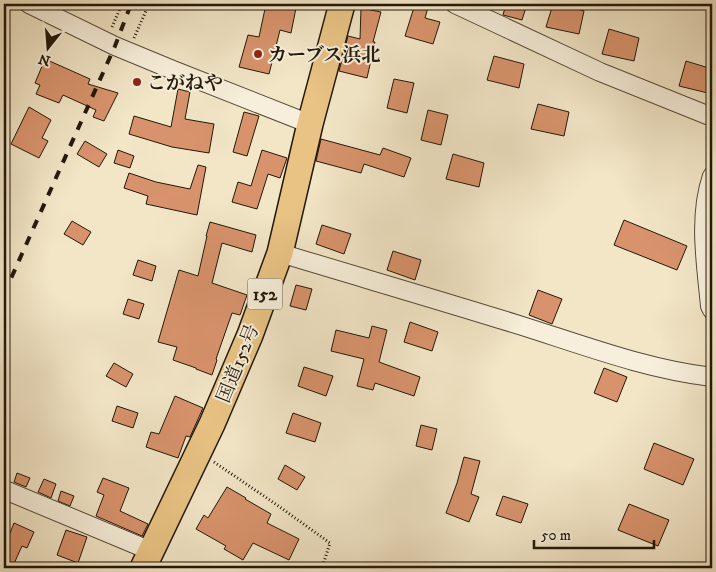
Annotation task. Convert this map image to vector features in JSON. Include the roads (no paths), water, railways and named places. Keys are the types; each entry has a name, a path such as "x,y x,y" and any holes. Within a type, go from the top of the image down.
{"highway":[{"name":"国道152号","path":"147,560 212,424 250,334 280,253 310,124 342,4"}],"street":[{"path":"29,4 172,70 310,124"},
{"path":"455,4 600,72 712,117"},
{"path":"712,176 705,207 704,250 712,310"},
{"path":"280,253 615,356 662,369 712,376"},
{"path":"4,490 147,560"}],"railway":[{"path":"4,294 115,46 131,4"}],"place":[{"name":"カーブス浜北","path":"258,54"},
{"name":"こがねや","path":"137,82"}]}
